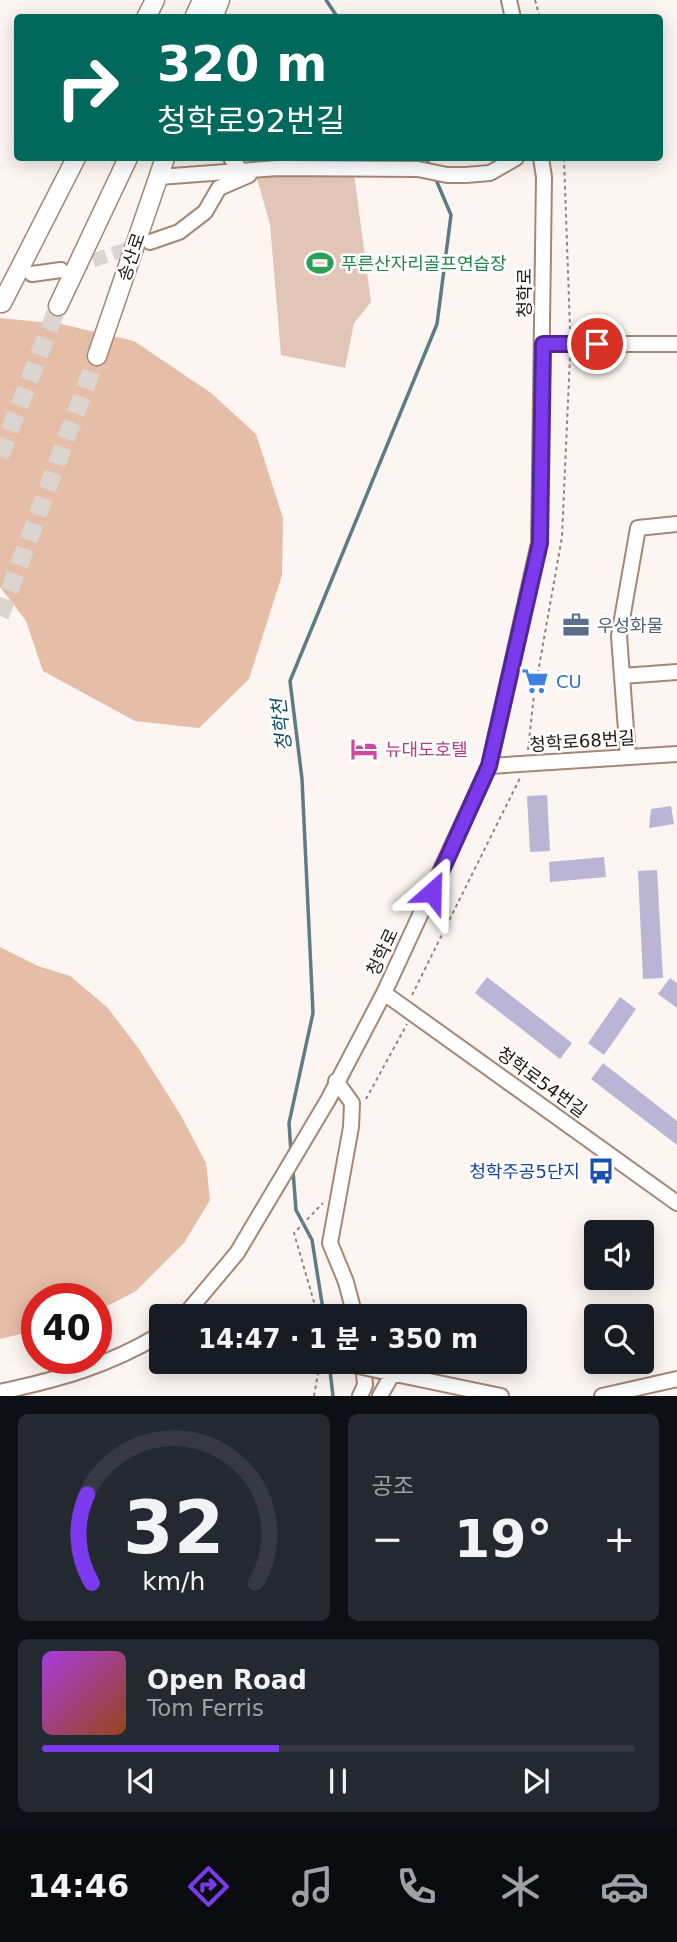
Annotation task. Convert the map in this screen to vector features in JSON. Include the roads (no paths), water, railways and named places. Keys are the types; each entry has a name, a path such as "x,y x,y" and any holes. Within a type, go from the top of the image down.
{"main road":[{"path":"2,303 73,161"},
{"path":"58,306 127,161"},
{"name":"송산로","path":"97,356 164,161"}],"street":[{"path":"233,161 242,172"},
{"path":"159,177 263,170 418,169 447,176 490,173 511,161"},
{"name":"청학로","path":"194,1304 237,1253 328,1100 384,993 489,766 540,543 544,177 541,161"},
{"path":"150,242 179,232 205,212 219,188 263,170"},
{"path":"32,274 61,270"},
{"path":"543,344 677,344"},
{"path":"628,757 619,636 638,528 677,524"},
{"path":"622,676 677,672"},
{"name":"청학로68번길","path":"489,766 677,754"},
{"name":"청학로54번길","path":"384,993 677,1203"},
{"path":"336,1081 352,1103 351,1127 330,1243 352,1304"},
{"path":"0,1392 47,1382 118,1359 149,1341"},
{"path":"360,1396 365,1385 364,1374"},
{"path":"380,1396 386,1374"},
{"path":"396,1374 500,1396"},
{"path":"602,1396 677,1379"}],"waterway":[{"name":"청학천","path":"326,0 335,14"},
{"name":"청학천","path":"428,161 431,168"},
{"name":"청학천","path":"291,1153 289,1123 313,1013 302,779 290,681 437,324 451,215 434,175"},
{"name":"청학천","path":"293,1171 296,1210 312,1240 322,1304"},
{"name":"청학천","path":"330,1374 333,1396"}],"tunnel":[{"path":"73,267 140,245"},
{"path":"0,456 58,306"},
{"path":"0,616 97,356"}],"place":[{"name":"푸른산자리골프연습장","path":"320,263"},
{"name":"우성화물","path":"576,625"},
{"name":"CU","path":"535,681"},
{"name":"뉴대도호텔","path":"364,749"},
{"name":"청학주공5단지","path":"601,1171"}]}
